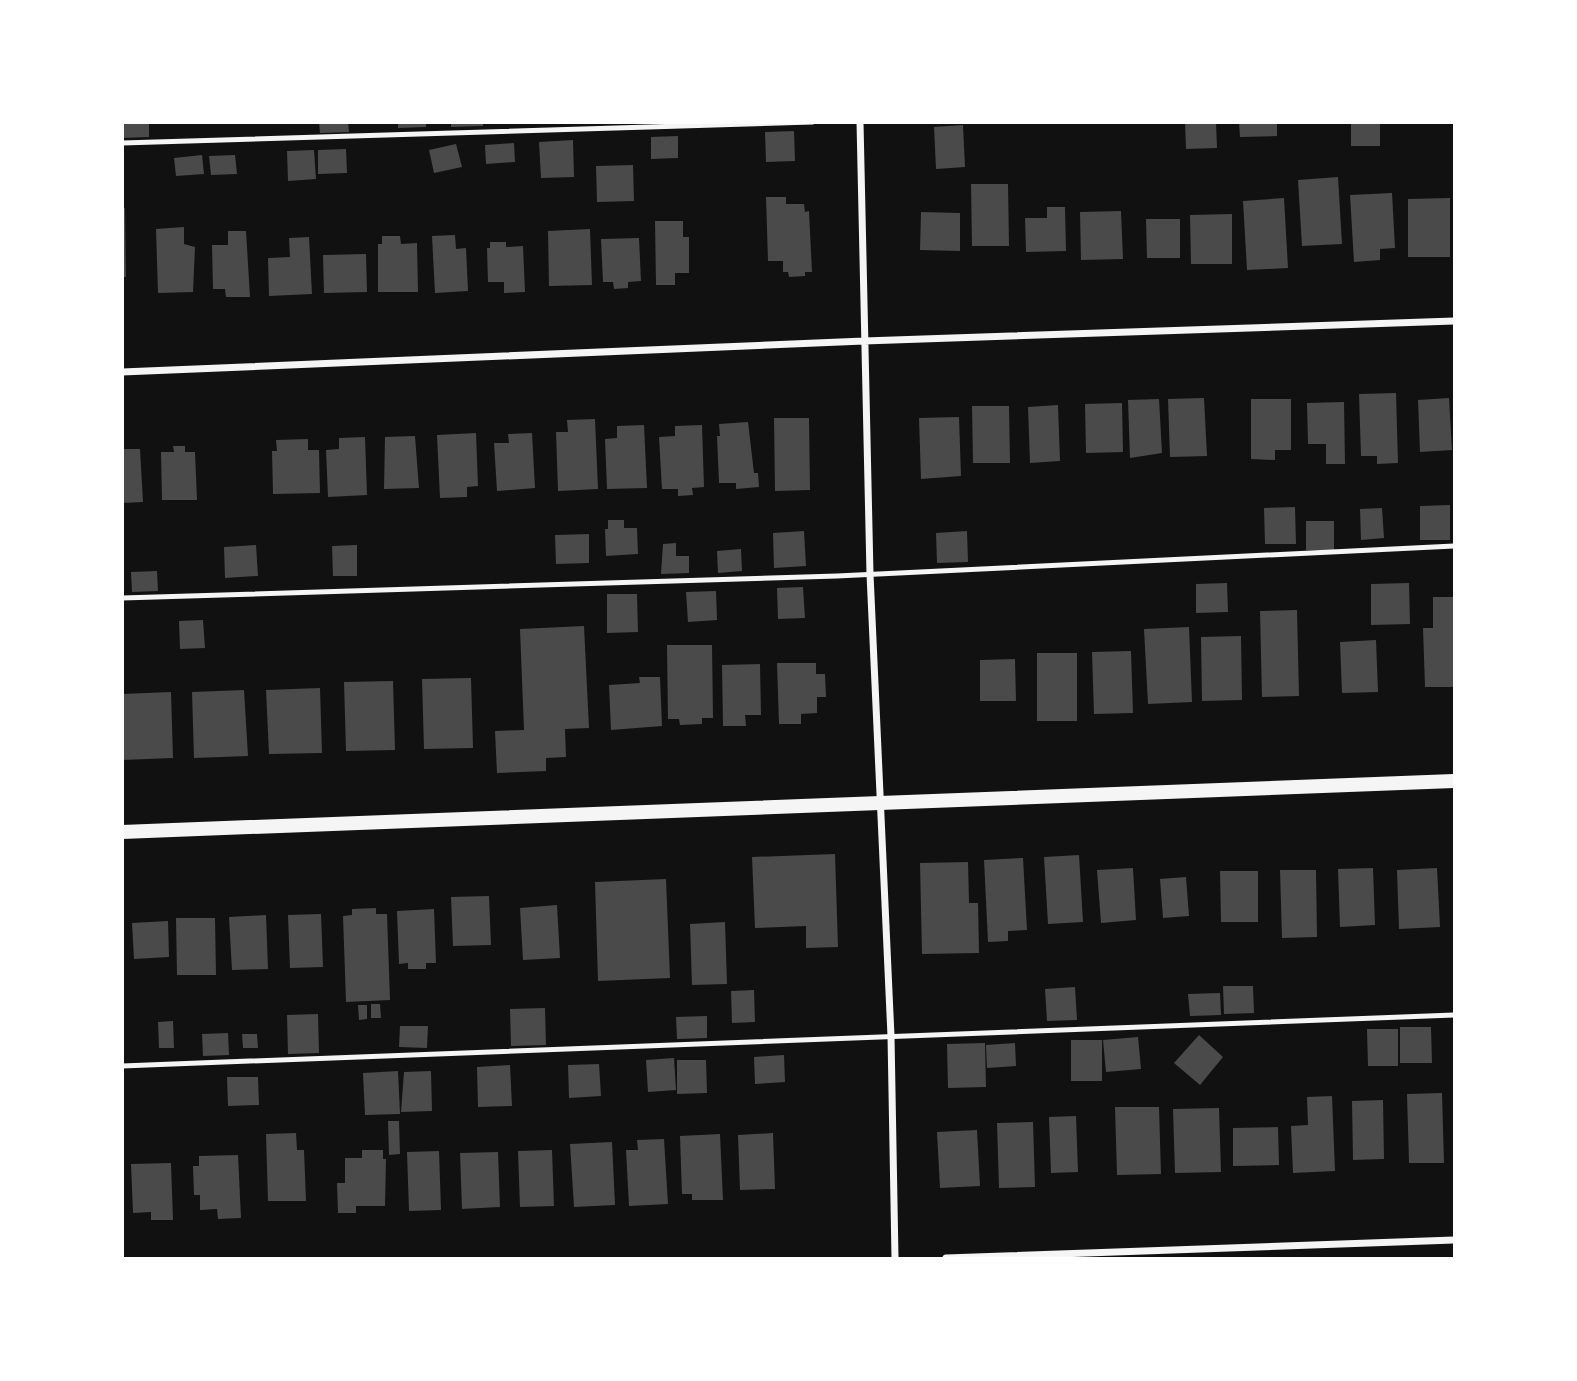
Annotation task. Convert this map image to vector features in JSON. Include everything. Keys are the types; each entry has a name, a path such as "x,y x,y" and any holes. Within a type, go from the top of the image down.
{"main road":[{"path":"122,832 1454,781"}],"street":[{"path":"860,122 870,575 891,1036 895,1258"},
{"path":"122,372 864,341 1454,321"},
{"path":"946,1258 1454,1240"}],"lane":[{"path":"122,143 813,122"},
{"path":"122,598 870,575 1454,546"},
{"path":"122,1066 1454,1015"}],"building":[{"path":"122,122 149,122 149,137 122,138"},
{"path":"319,122 348,122 349,132 320,133"},
{"path":"398,122 426,122 426,127 398,128"},
{"path":"451,122 483,122 483,126 451,127"},
{"path":"1185,122 1216,122 1217,148 1186,149"},
{"path":"1239,122 1277,122 1277,136 1240,137"},
{"path":"1351,122 1380,122 1380,146 1351,146"},
{"path":"963,125 965,167 936,169 934,127"},
{"path":"794,131 795,161 766,162 765,132"},
{"path":"678,136 678,158 651,159 651,137"},
{"path":"573,140 574,177 541,178 539,142"},
{"path":"514,143 515,162 486,164 485,145"},
{"path":"456,144 462,167 434,173 429,150"},
{"path":"346,149 347,173 318,174 318,150"},
{"path":"314,150 316,179 288,181 287,151"},
{"path":"202,155 204,174 176,176 174,158"},
{"path":"235,155 237,174 211,175 209,156"},
{"path":"633,165 634,201 597,202 596,166"},
{"path":"1338,177 1342,244 1302,246 1298,180"},
{"path":"971,184 1008,184 1009,246 972,246"},
{"path":"1392,193 1395,248 1380,249 1380,260 1354,262 1350,195"},
{"path":"766,197 786,197 786,204 804,204 805,212 809,211 812,272 805,272 805,276 789,277 788,272 783,272 783,261 768,261"},
{"path":"1284,198 1288,268 1247,270 1243,201"},
{"path":"1450,198 1450,257 1408,257 1408,199"},
{"path":"1047,207 1065,207 1066,251 1026,252 1025,218 1047,218"},
{"path":"122,208 125,208 126,277 122,277"},
{"path":"1121,211 1123,259 1081,260 1080,212"},
{"path":"921,212 960,213 960,251 920,250"},
{"path":"1232,214 1232,264 1191,264 1190,215"},
{"path":"1146,219 1180,219 1180,258 1147,258"},
{"path":"655,221 683,221 683,237 689,237 689,273 675,273 675,285 656,285"},
{"path":"184,227 184,244 195,247 193,292 158,293 156,229"},
{"path":"590,229 592,285 549,286 548,231"},
{"path":"228,231 246,231 250,297 226,297 225,289 213,289 212,245 228,245"},
{"path":"455,235 456,249 466,248 468,291 435,293 432,236"},
{"path":"382,236 400,236 401,244 417,243 418,292 378,292 378,244 382,244"},
{"path":"309,237 312,294 269,296 268,258 290,257 289,238"},
{"path":"639,238 641,281 628,282 628,288 614,289 613,282 603,282 601,239"},
{"path":"490,242 506,242 506,247 523,246 525,292 504,293 504,282 488,282 487,248 490,248"},
{"path":"366,254 367,292 324,293 323,255"},
{"path":"1396,393 1398,463 1377,464 1377,456 1361,456 1359,394"},
{"path":"1204,398 1207,456 1170,457 1168,399"},
{"path":"1449,398 1452,450 1420,452 1418,400"},
{"path":"1159,399 1162,453 1130,458 1128,400"},
{"path":"1251,399 1291,399 1291,450 1275,450 1275,460 1251,459"},
{"path":"1344,402 1345,464 1326,464 1326,444 1308,444 1307,403"},
{"path":"1122,403 1123,452 1086,453 1085,404"},
{"path":"1058,405 1060,461 1030,463 1028,407"},
{"path":"972,406 1009,406 1010,463 973,463"},
{"path":"959,417 961,476 921,479 919,418"},
{"path":"774,418 809,418 810,490 775,491"},
{"path":"595,419 598,489 558,491 556,432 568,432 567,420"},
{"path":"748,422 754,473 758,473 759,487 736,489 736,483 719,483 719,424"},
{"path":"644,425 647,488 607,489 605,439 617,438 617,426"},
{"path":"702,425 704,487 692,488 693,495 678,496 678,489 662,489 659,437 675,436 675,426"},
{"path":"476,433 478,486 467,487 467,497 440,498 437,435"},
{"path":"532,433 535,488 497,491 494,443 509,443 508,434"},
{"path":"415,436 419,488 384,489 385,437"},
{"path":"365,437 367,495 328,497 326,450 339,449 339,438"},
{"path":"308,439 308,450 319,450 320,493 273,494 272,451 277,451 276,440"},
{"path":"173,446 185,446 185,452 195,452 197,500 162,500 161,452 174,452"},
{"path":"122,449 140,449 143,502 122,503"},
{"path":"1450,505 1450,540 1420,540 1420,506"},
{"path":"1295,507 1296,544 1265,544 1264,508"},
{"path":"1382,508 1384,538 1361,540 1360,509"},
{"path":"608,520 624,520 624,528 637,528 638,554 606,556 605,529 608,529"},
{"path":"1306,521 1334,521 1334,550 1306,550"},
{"path":"804,531 806,566 774,568 773,533"},
{"path":"967,531 968,562 937,563 936,533"},
{"path":"589,534 589,563 556,564 555,535"},
{"path":"676,543 676,556 689,556 689,573 661,574 663,544"},
{"path":"256,545 258,576 225,578 224,547"},
{"path":"357,545 357,576 333,576 332,546"},
{"path":"741,549 742,571 718,573 717,551"},
{"path":"157,571 158,591 132,592 131,572"},
{"path":"1227,583 1228,612 1196,613 1196,584"},
{"path":"1409,583 1410,624 1371,625 1371,584"},
{"path":"803,587 805,618 778,619 777,588"},
{"path":"716,591 717,620 688,622 686,592"},
{"path":"607,594 637,594 638,632 607,633"},
{"path":"1433,597 1454,597 1454,687 1425,687 1423,628 1433,628"},
{"path":"1297,610 1299,696 1262,697 1260,611"},
{"path":"203,620 205,648 180,649 179,621"},
{"path":"584,626 589,728 565,729 566,757 546,758 546,771 497,773 495,731 524,730 520,629"},
{"path":"1189,627 1192,702 1148,704 1144,629"},
{"path":"1241,636 1242,700 1202,701 1201,637"},
{"path":"1376,640 1378,692 1342,693 1340,642"},
{"path":"667,645 712,645 713,718 702,718 702,724 680,725 679,719 668,719"},
{"path":"1131,651 1133,713 1094,714 1092,652"},
{"path":"1037,653 1077,653 1077,721 1037,721"},
{"path":"1015,659 1016,701 980,701 980,660"},
{"path":"777,663 816,663 816,674 825,674 826,697 817,697 817,713 801,714 801,724 779,724"},
{"path":"760,664 761,715 745,715 746,726 723,726 722,665"},
{"path":"639,677 660,677 662,726 611,730 609,685 640,683"},
{"path":"471,678 473,748 424,749 422,679"},
{"path":"393,681 395,750 346,751 344,682"},
{"path":"320,688 322,753 269,754 266,690"},
{"path":"244,690 248,756 194,758 192,692"},
{"path":"171,692 173,758 122,760 122,694"},
{"path":"835,854 838,947 806,948 806,926 755,928 752,857"},
{"path":"1079,855 1083,922 1048,924 1044,857"},
{"path":"1023,858 1027,930 1008,931 1008,941 988,942 984,860"},
{"path":"968,862 969,903 978,903 979,953 922,954 920,863"},
{"path":"1133,868 1136,920 1101,923 1097,870"},
{"path":"1373,868 1375,925 1340,927 1338,869"},
{"path":"1437,868 1440,927 1399,929 1397,870"},
{"path":"1280,870 1316,870 1317,937 1282,938"},
{"path":"1220,871 1258,871 1258,922 1221,922"},
{"path":"1186,877 1189,916 1163,918 1160,879"},
{"path":"666,879 670,978 598,981 595,882"},
{"path":"489,896 491,945 453,946 451,897"},
{"path":"557,905 560,958 523,960 520,908"},
{"path":"376,908 376,914 387,914 390,1000 346,1002 343,916 352,915 352,909"},
{"path":"434,909 436,963 426,963 426,969 408,969 408,963 399,964 397,911"},
{"path":"321,914 323,967 290,968 288,915"},
{"path":"266,915 268,969 232,970 229,917"},
{"path":"176,918 215,918 216,975 177,975"},
{"path":"168,921 169,957 134,959 132,923"},
{"path":"725,922 727,984 692,985 690,924"},
{"path":"1223,986 1253,986 1254,1013 1224,1014"},
{"path":"1075,987 1077,1020 1047,1021 1045,989"},
{"path":"754,990 755,1022 732,1023 731,991"},
{"path":"1220,993 1221,1015 1190,1016 1188,994"},
{"path":"371,1004 380,1004 381,1018 371,1018"},
{"path":"358,1005 367,1005 367,1019 359,1020"},
{"path":"545,1008 546,1045 511,1046 510,1009"},
{"path":"318,1014 319,1053 288,1054 287,1015"},
{"path":"707,1016 707,1038 677,1039 676,1017"},
{"path":"173,1021 174,1048 159,1048 158,1022"},
{"path":"400,1026 428,1026 427,1048 399,1047"},
{"path":"1400,1027 1431,1027 1432,1063 1400,1063"},
{"path":"1367,1029 1398,1029 1398,1066 1368,1066"},
{"path":"228,1033 229,1055 203,1056 202,1034"},
{"path":"242,1034 257,1034 258,1048 243,1048"},
{"path":"1199,1035 1223,1057 1200,1085 1174,1063"},
{"path":"1138,1037 1141,1069 1106,1072 1103,1040"},
{"path":"1071,1040 1102,1040 1102,1081 1071,1081"},
{"path":"985,1043 986,1087 948,1088 947,1044"},
{"path":"1015,1043 1016,1066 987,1068 986,1045"},
{"path":"784,1055 785,1082 755,1084 754,1057"},
{"path":"674,1058 676,1090 648,1092 646,1060"},
{"path":"677,1060 706,1060 707,1093 677,1094"},
{"path":"599,1064 601,1096 569,1098 568,1065"},
{"path":"510,1065 512,1106 478,1107 477,1067"},
{"path":"398,1071 400,1114 365,1115 363,1073"},
{"path":"431,1071 432,1111 401,1112 404,1072"},
{"path":"227,1077 258,1077 259,1105 228,1106"},
{"path":"1442,1093 1444,1163 1409,1163 1407,1094"},
{"path":"1332,1096 1335,1171 1293,1173 1291,1126 1308,1125 1307,1097"},
{"path":"1383,1100 1384,1159 1353,1160 1352,1101"},
{"path":"1115,1107 1159,1107 1161,1174 1117,1175"},
{"path":"1219,1108 1221,1172 1175,1173 1173,1109"},
{"path":"1076,1116 1078,1172 1051,1173 1049,1117"},
{"path":"388,1121 399,1121 400,1154 389,1155"},
{"path":"1033,1122 1035,1187 999,1188 997,1123"},
{"path":"1278,1127 1279,1165 1233,1166 1233,1128"},
{"path":"977,1130 980,1186 940,1188 937,1132"},
{"path":"296,1133 297,1150 304,1150 306,1201 268,1201 266,1134"},
{"path":"773,1133 775,1189 740,1190 738,1135"},
{"path":"720,1134 723,1200 692,1200 692,1194 682,1194 680,1136"},
{"path":"664,1139 668,1204 629,1206 626,1150 638,1150 637,1140"},
{"path":"612,1142 615,1205 574,1207 570,1144"},
{"path":"362,1150 383,1150 383,1159 386,1159 385,1206 356,1206 356,1213 338,1213 337,1183 345,1183 345,1158 362,1158"},
{"path":"552,1150 554,1206 520,1207 518,1151"},
{"path":"439,1151 441,1210 409,1211 407,1152"},
{"path":"498,1152 500,1207 462,1209 460,1153"},
{"path":"238,1155 241,1218 218,1219 217,1209 200,1210 200,1195 194,1195 193,1166 199,1166 199,1156"},
{"path":"171,1163 173,1220 151,1220 151,1212 133,1213 131,1164"}]}
